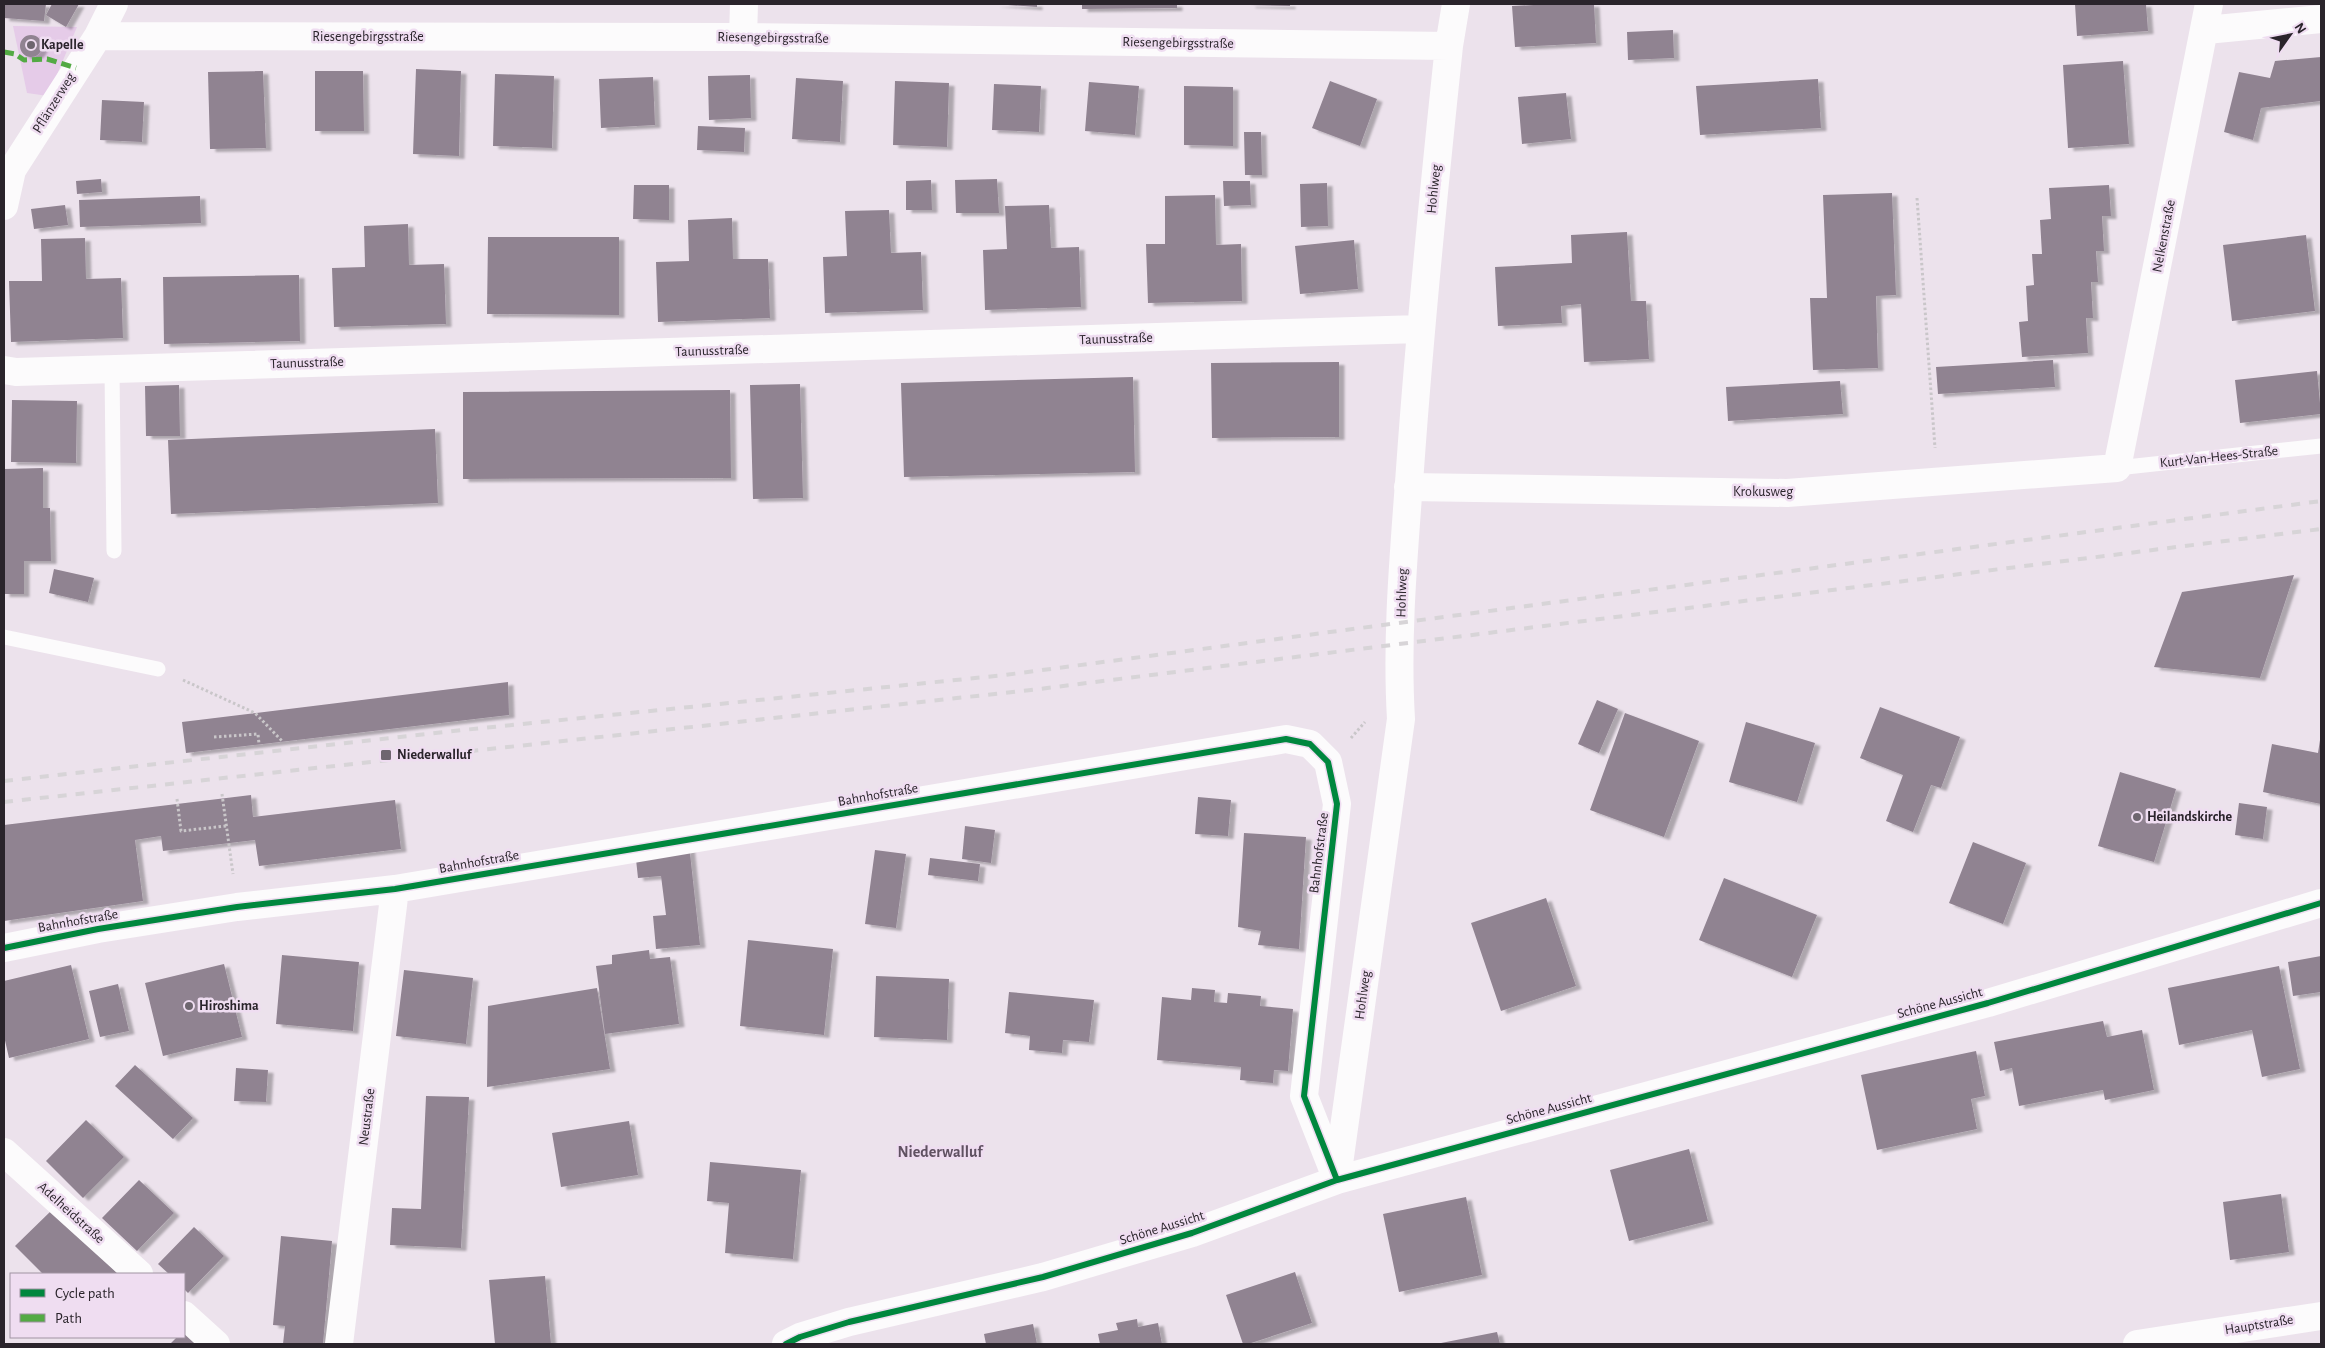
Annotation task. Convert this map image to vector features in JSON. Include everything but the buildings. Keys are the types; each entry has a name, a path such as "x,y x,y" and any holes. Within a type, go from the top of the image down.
{"street":[{"name":"Pflänzerweg","path":"4,206 8,165 98,36 114,4"},
{"path":"743,37 744,4"},
{"name":"Hohlweg","path":"1337,1180 1401,719 1399,685 1404,540 1420,330 1449,46 1456,4"},
{"path":"2208,17 2321,19"},
{"name":"Nelkenstraße","path":"2117,468 2208,17"},
{"name":"Riesengebirgsstraße","path":"98,36 743,37 1449,46"},
{"name":"Taunusstraße","path":"4,370 16,372 1420,330"},
{"name":"Krokusweg","path":"1408,487 1787,493 2117,468"},
{"name":"Bahnhofstraße","path":"4,948 98,929 237,907 395,889 1286,738 1310,744 1328,762 1337,804 1304,1096 1337,1180"},
{"name":"Neustraße","path":"339,1344 395,889"},
{"name":"Schöne Aussicht","path":"786,1344 800,1337 849,1322 1043,1277 1164,1241 1337,1180 1988,1002 2321,903"},
{"name":"Adelheidstraße","path":"4,1152 137,1273"},
{"path":"185,1316 216,1344"},
{"name":"Hauptstraße","path":"2137,1344 2321,1316"}],"lane":[{"path":"112,369 114,551"},
{"name":"Kurt-Van-Hees-Straße","path":"2117,468 2321,446"},
{"path":"4,637 158,669"}],"path":[{"path":"1917,198 1937,481"},
{"path":"158,669 255,713 283,742"},
{"path":"214,737 258,734 259,744"},
{"path":"222,794 237,907"},
{"path":"177,799 181,830 226,826"}],"shaded area":[{"path":"13,26 77,27 48,96 27,93"}],"railway":[{"path":"4,781 463,730 1005,675 2321,501"},
{"path":"4,802 1031,690 2321,529"}],"marked path":[{"path":"4,52 15,54 24,60 47,59 76,68"}],"cycle path":[{"path":"4,948 98,929 237,907 395,889 1286,739 1310,744 1328,762 1337,804 1304,1096 1337,1180"},
{"path":"786,1344 800,1337 849,1322 1043,1277 1192,1233 1337,1180 1988,1003 2321,903"}],"place":[{"name":"Kapelle","path":"31,45"},
{"name":"Niederwalluf","path":"386,755"},
{"name":"Heilandskirche","path":"2137,817"},
{"name":"Hiroshima","path":"189,1006"}],"district":[{"name":"Niederwalluf","path":"940,1152"}]}
